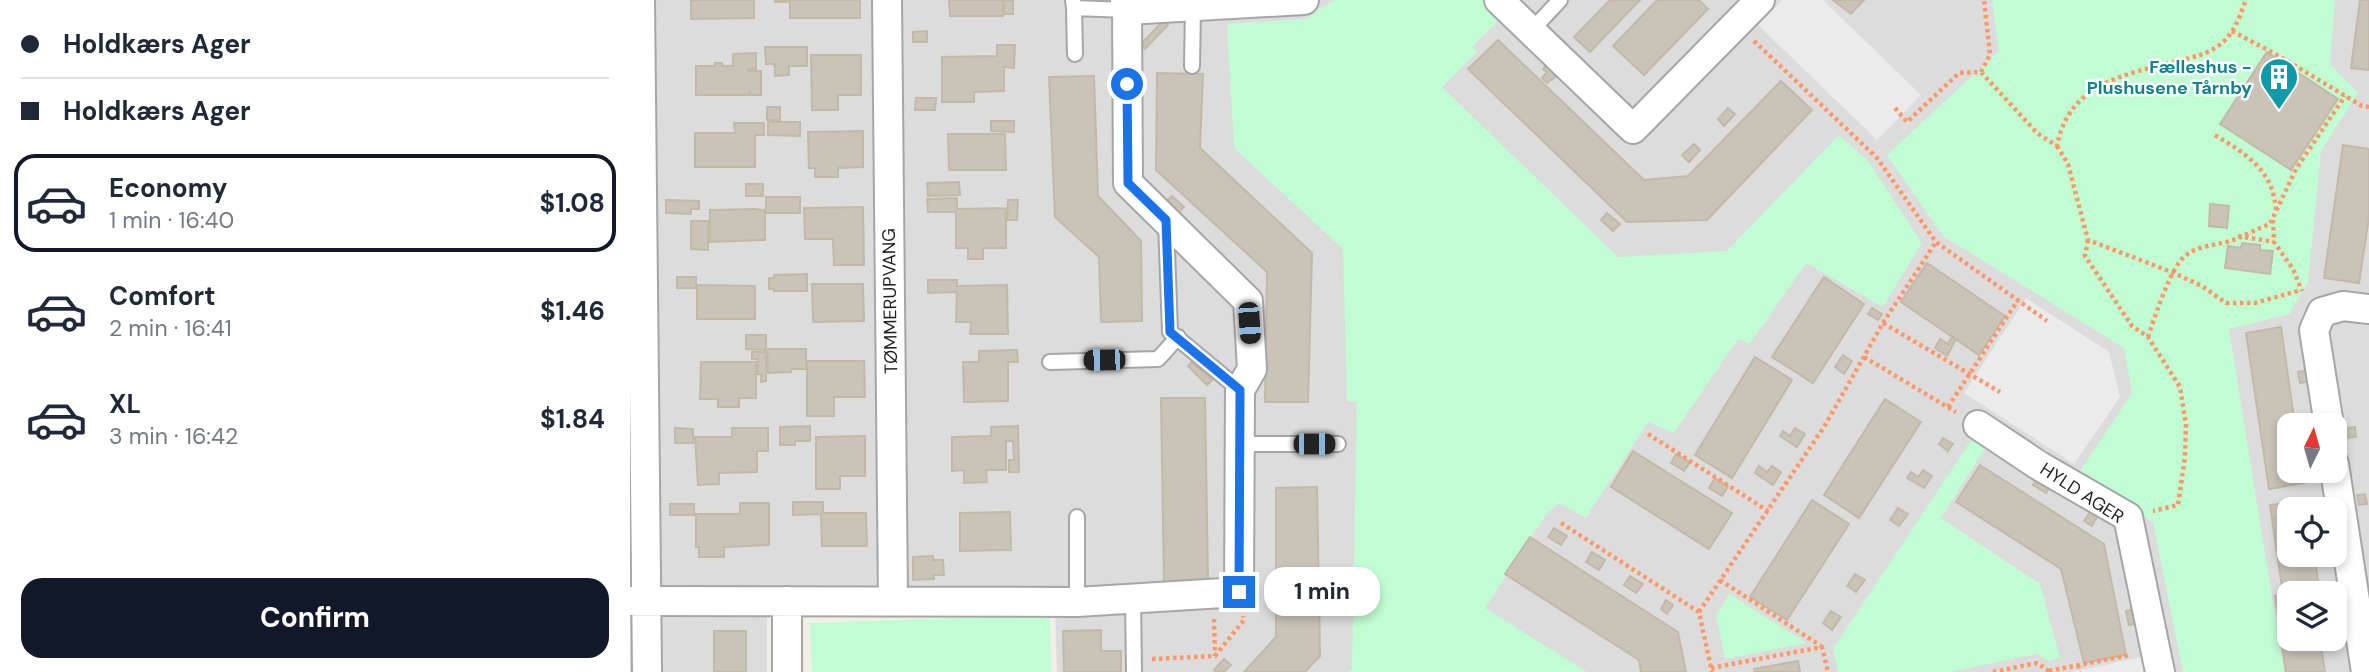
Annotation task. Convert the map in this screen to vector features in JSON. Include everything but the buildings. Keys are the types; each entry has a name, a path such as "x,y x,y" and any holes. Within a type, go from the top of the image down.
{"street":[{"path":"640,0 638,601 647,672"},
{"name":"TØMMERUPVANG","path":"887,0 893,601"},
{"path":"638,601 1077,602 1226,593 1240,444 1240,390 1252,369 1248,301 1128,183 1126,5 1193,6 1304,0"},
{"path":"1499,0 1633,129 1760,0"},
{"path":"2327,413 2314,330 2322,312 2343,306 2369,309"},
{"name":"HYLD AGER","path":"1978,425 2038,465 2128,517 2158,661"},
{"path":"2337,483 2366,672"},
{"path":"787,601 787,672"}],"lane":[{"path":"1531,31 1560,0"},
{"path":"1075,54 1073,4 1126,5"},
{"path":"1192,66 1193,6"},
{"path":"1166,220 1170,332 1240,390"},
{"path":"1050,362 1158,359 1178,337"},
{"path":"1240,444 1338,444"},
{"path":"1077,517 1077,602"},
{"path":"1133,598 1134,666"}],"path":[{"path":"1981,72 1990,55 1984,0"},
{"path":"2057,146 2061,125 2080,99 2103,82 2206,53 2223,42 2232,31 2246,0"},
{"path":"1737,25 1877,158 1936,242 2047,321"},
{"path":"2232,31 2362,106 2369,107"},
{"path":"1895,108 1908,122 1959,73 1981,72"},
{"path":"1981,72 2037,133 2057,146 2068,164 2088,240 2085,256 2132,326 2148,337 2180,387 2186,424 2185,457 2178,505 2128,517"},
{"path":"2148,337 2182,258 2204,246 2232,240 2270,224 2296,169 2345,96"},
{"path":"2216,135 2253,158 2268,179 2276,209 2272,227 2274,242 2292,269 2301,290 2322,312"},
{"path":"2237,236 2274,242"},
{"path":"2088,240 2174,273 2202,286 2226,303 2255,303 2301,290"},
{"path":"1699,612 1824,427 1883,323 1936,242"},
{"path":"1948,407 2018,300"},
{"path":"1883,323 2000,392"},
{"path":"1864,357 1978,425"},
{"path":"1648,434 1768,511"},
{"path":"1561,523 1699,612 1712,670 1822,647"},
{"path":"1720,580 1822,647 1828,672"},
{"path":"1215,656 1226,593"},
{"path":"1134,666 1215,656 1244,621 1226,593"},
{"path":"1993,672 2037,663 2049,671 2078,665 2158,661"},
{"path":"2078,665 2080,672"}],"shaded area":[{"path":"630,0 2369,0 2369,672 1057,672 1055,606 767,615 767,672 630,672"},
{"path":"1782,0 1823,0 1921,95 1877,140 1758,25"},
{"path":"2026,298 2109,352 2120,397 2074,464 1964,393"},
{"path":"2165,652 2170,672 2072,672"}],"green space":[{"path":"1334,0 1482,0 1500,18 1472,47 1477,52 1442,87 1618,257 1727,251 1839,135 1868,161 1922,243 1883,307 1806,263 1750,344 1738,339 1674,433 1648,422 1586,518 1559,503 1545,516 1485,608 1587,672 1348,672 1352,668 1357,402 1347,401 1343,249 1234,148 1227,24 1306,19"},
{"path":"1992,0 2335,0 2330,64 2358,93 2321,151 2308,282 2289,314 2229,329 2277,628 2277,651 2281,651 2284,672 2183,672 2153,522 2076,477 2132,393 2124,348 1943,236 1887,155 1999,51"},
{"path":"1974,436 1988,444 1941,518 2040,584 2060,658 2049,661 2036,654 1950,672 1838,672 1833,649"},
{"path":"1729,594 1807,643 1725,659 1716,616"},
{"path":"1050,615 1051,672 812,672 810,623"}],"place":[{"name":"Fælleshus - Plushusene Tårnby","path":"2279,111"}],"route":[{"path":"1127,84 1128,183 1166,220 1170,332 1240,390 1239,592"}]}
